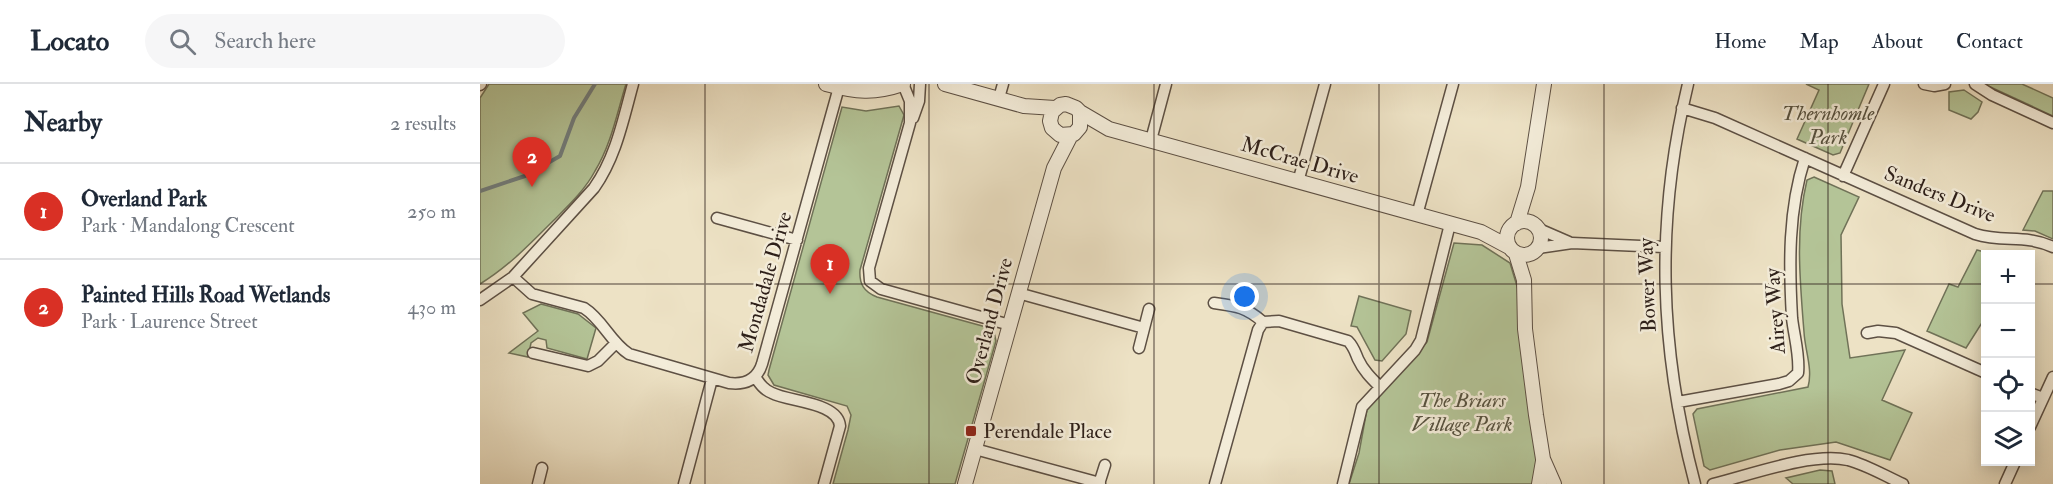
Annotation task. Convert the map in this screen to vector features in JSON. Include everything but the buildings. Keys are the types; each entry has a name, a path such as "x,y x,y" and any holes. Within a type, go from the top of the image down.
{"street":[{"path":"480,300 513,277 605,173 617,143 633,84"},
{"path":"833,86 873,92 903,84 910,101 910,123"},
{"path":"920,84 917,110 910,123 870,268 870,281 893,293 1010,325"},
{"path":"945,84 1024,106 1055,108"},
{"path":"999,99 1003,84"},
{"path":"1150,140 1166,84"},
{"path":"1298,182 1325,84"},
{"path":"1417,215 1453,84"},
{"path":"1544,84 1528,188 1515,224 1507,236 1524,280 1529,370 1543,459 1554,484"},
{"name":"Bower Way","path":"1688,84 1670,181 1664,247 1666,326 1678,402 1695,484"},
{"path":"1843,176 1884,84"},
{"path":"1924,84 1934,86 1945,84"},
{"path":"1975,84 1992,95 2053,123"},
{"name":"Mondadale Drive","path":"513,277 532,294 591,312 616,344 623,351 636,357 738,384 749,381 760,371 762,364 797,240 833,86"},
{"path":"1024,106 1060,135 1072,135 1080,127 1080,112 1071,105 1060,105 1055,108 1051,116 1052,127"},
{"name":"Sanders Drive","path":"1682,108 1715,118 1976,234 1986,237 2032,239 2053,247"},
{"name":"McCrae Drive","path":"1080,112 1108,129 1480,232 1513,250"},
{"name":"Overland Drive","path":"1052,127 1054,168"},
{"name":"McCrae Drive","path":"1072,135 1108,129"},
{"name":"Overland Drive","path":"964,484 1054,168 1072,135"},
{"name":"Airey Way","path":"1678,402 1779,384 1793,378 1798,373 1791,298 1790,250 1795,193 1804,158"},
{"path":"1524,280 1541,239 1535,226 1528,188"},
{"path":"717,218 797,240"},
{"path":"1343,484 1362,407 1415,350 1421,340 1450,224"},
{"path":"1515,224 1535,226 1572,243"},
{"name":"McCrae Drive","path":"1480,232 1515,224"},
{"path":"1513,250 1521,255 1572,243 1664,247"},
{"path":"1018,293 1144,328"},
{"path":"1214,303 1242,308 1263,322 1280,321 1348,341 1368,374 1380,387"},
{"path":"1139,348 1149,309"},
{"path":"1215,484 1258,330 1263,322"},
{"path":"1867,333 1878,331 1896,333 1981,371"},
{"path":"533,353 588,366 598,361 616,344"},
{"path":"755,377 762,387 775,395 828,410 838,418 840,426 824,484"},
{"path":"2035,418 2053,377"},
{"path":"684,484 712,378"},
{"path":"2035,395 2043,399"},
{"path":"975,450 1100,484 1105,465"},
{"path":"1713,484 1824,458 1857,463 1903,484"},
{"path":"1539,484 1543,459"},
{"path":"2005,484 2013,466"},
{"path":"538,484 542,468"}],"green space":[{"path":"489,84 626,84 605,151 586,185 527,247 480,284 480,98"},
{"name":"Thernhomle Park","path":"1806,84 1869,84 1840,153 1833,155 1797,139 1819,90"},
{"path":"1984,84 2022,84 2053,98 2053,116"},
{"path":"1964,90 1982,102 1978,112 1971,119 1949,110 1949,92"},
{"path":"899,106 904,115 860,270 860,279 866,290 877,297 986,327 994,332 996,341 955,484 833,484 851,415 847,406 774,385 768,375 842,107 866,111"},
{"path":"1814,177 1859,197 1841,235 1842,304 1850,358 1905,350 1882,400 1912,413 1890,460 1836,442 1780,450 1710,470 1704,466 1693,414 1697,409 1808,387 1810,373 1801,294 1800,237 1807,180"},
{"path":"2043,191 2053,191 2053,239 2035,231 2023,230"},
{"name":"The Briars Village Park","path":"1454,243 1482,245 1510,263 1520,296 1538,456 1534,484 1349,484 1359,453 1367,409 1427,342"},
{"path":"1977,250 1981,251 1981,324 1966,348 1927,331 1949,284 1958,287"},
{"path":"1359,296 1411,311 1406,334 1382,361 1375,360 1357,327 1351,326"},
{"path":"541,304 578,314 596,328 587,359 547,348 546,340 538,338 531,343 528,357 509,353 538,331 523,313"},
{"path":"1820,470 1832,471 1835,484 1793,484 1786,478"}],"waterway":[{"path":"480,191 525,176 560,156 574,118 595,84"}],"place":[{"name":"Painted Hills Road Wetlands","path":"532,187"},
{"name":"Overland Park","path":"830,294"},
{"name":"Perendale Place","path":"971,431"}]}
